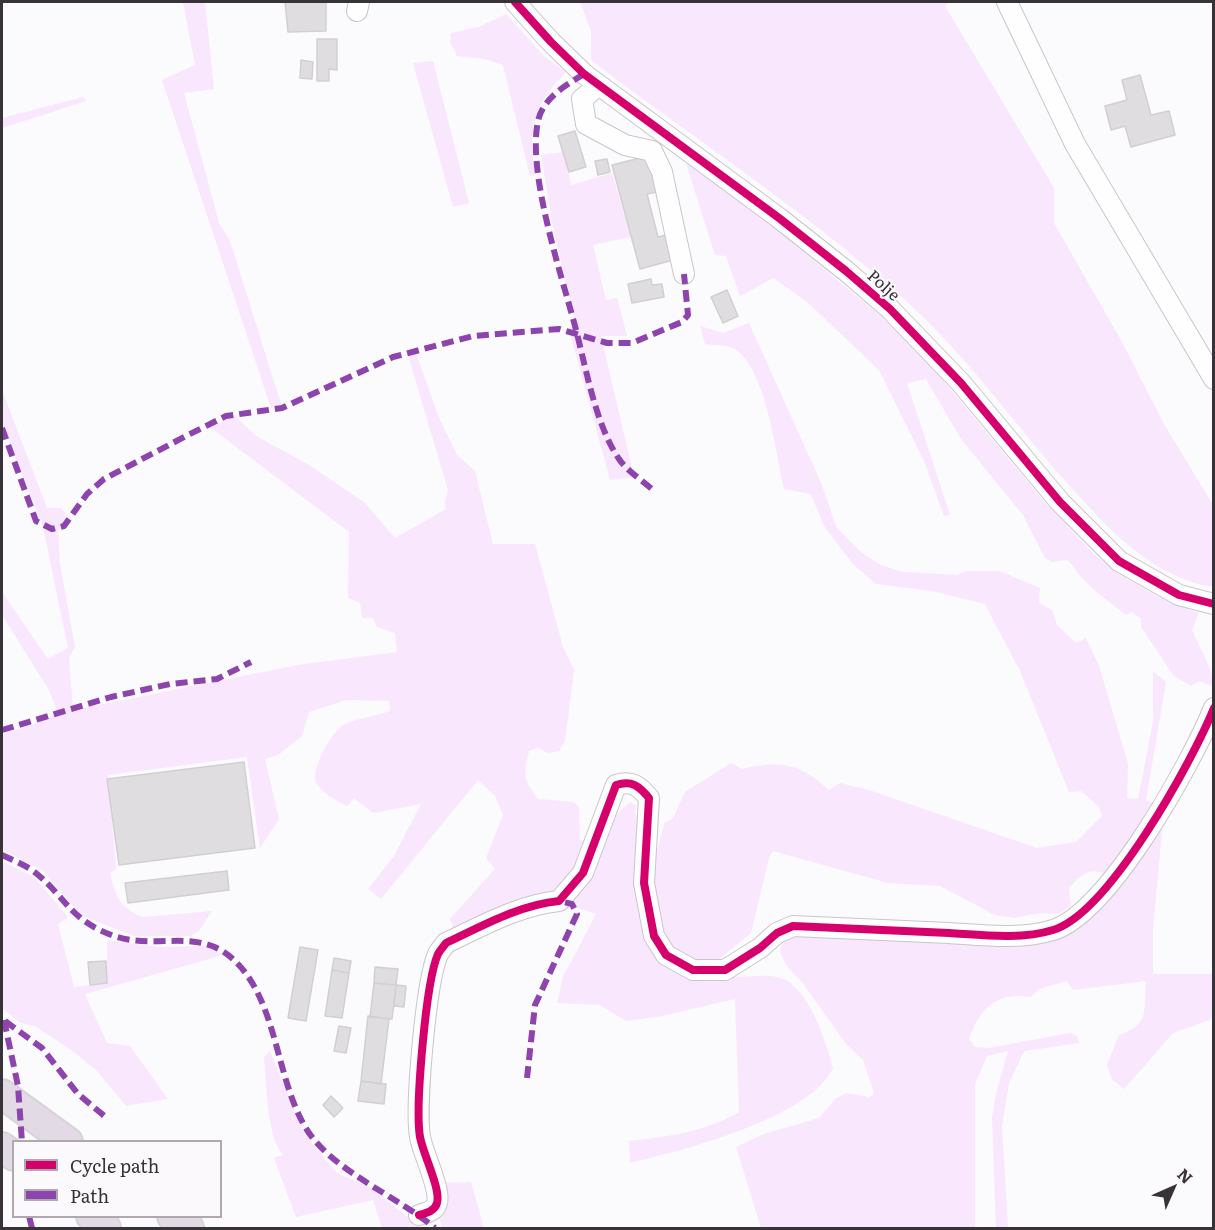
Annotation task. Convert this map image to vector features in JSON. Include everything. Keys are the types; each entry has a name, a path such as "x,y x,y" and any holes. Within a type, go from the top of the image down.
{"highway":[{"path":"2,1094 65,1140"},
{"path":"94,1218 106,1228"},
{"path":"175,1218 189,1228"}],"street":[{"name":"Polje","path":"515,2 551,42 599,85 796,231 890,309 961,383 1060,502 1119,561 1179,595 1214,604"},
{"path":"1007,2 1075,144 1214,379"},
{"path":"599,85 582,99 586,124 625,145 652,152 662,172 684,274"},
{"path":"419,1215 430,1211 437,1204 438,1192 425,1159 418,1110 425,1030 438,953 446,943 520,909 537,903 559,901 583,873 616,785 627,782 640,787 649,798 644,883 654,936 666,955 693,969 725,970 760,948 777,933 793,926 1007,936 1054,930 1088,909 1127,861 1175,785 1214,708"}],"shaded area":[{"path":"183,2 205,2 214,89 184,93 219,223 230,241 281,404 271,408 162,80 195,65"},
{"path":"580,2 950,2 945,6 1054,188 1054,223 1122,342 1164,424 1213,505 1213,587 1173,575 1155,565 1122,540 1056,470 969,365 897,293 785,202 591,60 591,31"},
{"path":"506,14 544,56 566,72 546,97 535,119 532,144 535,175 530,176 503,65 485,59 457,56 450,42 451,33 479,27"},
{"path":"433,61 469,203 453,207 413,63"},
{"path":"83,97 86,101 2,128 2,118"},
{"path":"565,152 571,185 612,173 631,237 593,245 606,300 617,298 627,336 601,336 634,477 610,480 569,329 576,326 553,227 541,155"},
{"path":"685,160 782,234 889,323 931,366 1043,500 1095,555 1126,578 1161,598 1199,613 1192,630 1208,665 1213,686 1199,681 1191,686 1174,676 1141,627 1141,619 1132,612 1126,615 1103,597 1082,578 1067,560 1052,562 1045,558 1023,515 961,439 926,379 907,383 950,515 944,516 924,461 879,370 806,301 773,278 740,296 726,256 715,255"},
{"path":"749,323 822,485 836,527 862,553 881,565 902,572 957,575 967,571 999,571 1040,588 1039,603 1052,610 1057,625 1076,643 1086,638 1099,666 1128,764 1127,798 1138,799 1153,722 1153,671 1166,682 1146,800 1155,804 1108,875 1091,871 1082,875 1069,888 1071,906 1058,914 1040,913 1014,918 995,915 940,886 888,883 773,851 769,858 751,933 712,965 673,957 650,905 654,861 665,822 673,818 685,792 731,763 742,769 768,765 789,766 809,774 829,790 840,783 869,790 1037,848 1076,842 1102,816 1099,807 1081,791 1069,792 1020,671 985,604 932,591 876,584 853,564 824,526 811,494 784,489 768,412 754,373 744,358 733,348 705,344 700,326 723,333"},
{"path":"416,353 439,418 457,455 475,471 493,544 535,544 563,647 574,670 565,741 559,751 548,753 538,748 529,751 525,772 529,787 538,799 574,802 579,807 580,840 588,841 630,802 636,806 635,813 643,829 651,942 708,971 724,976 777,977 798,990 814,1015 833,1068 820,1086 799,1102 772,1117 711,1141 630,1163 629,1141 699,1129 739,1112 735,999 662,1016 626,1021 600,1005 557,1003 563,977 596,914 567,904 451,933 453,925 450,919 495,869 486,858 503,815 495,796 478,780 381,899 368,889 394,856 421,804 373,813 354,798 347,806 330,797 320,788 315,778 323,751 334,734 345,724 390,711 389,701 347,700 309,712 302,736 278,755 265,759 279,819 260,848 247,757 108,775 116,869 110,873 120,900 129,910 143,917 212,911 199,931 190,936 134,936 85,917 42,870 2,849 2,734 38,723 58,713 49,690 2,615 2,592 48,659 68,648 43,527 2,423 2,390 47,508 61,508 67,516 58,532 60,564 75,647 69,658 73,710 298,665 397,652 395,633 377,627 373,618 362,618 360,603 348,598 349,532 210,427 235,416 256,436 309,465 365,503 395,538 446,509 448,490 408,355"},
{"path":"1163,820 1153,929 1153,974 1213,974 1213,1015 1210,1020 1173,1033 1124,1089 1112,1079 1107,1065 1119,1035 1129,1031 1141,1021 1145,1008 1146,981 1073,990 1067,981 1039,989 1031,997 1008,997 999,1000 984,1011 969,1039 975,1047 989,1048 1070,1033 1077,1036 1079,1043 1024,1051 1009,1083 1002,1126 1008,1228 996,1228 992,1118 996,1093 1008,1051 987,1056 975,1084 975,1228 761,1228 736,1147 764,1134 819,1118 835,1099 846,1093 870,1097 874,1093 863,1060 847,1045 801,981 787,966 780,952 784,932 1029,944 1061,938 1076,930 1105,903 1131,869"},
{"path":"2,861 34,877 68,917 58,924 74,987 107,983 107,940 158,947 204,946 223,955 85,994 107,1043 130,1046 168,1099 126,1106 97,1071 74,1052 36,1027 19,1022 2,1008"},
{"path":"270,1051 302,1129 337,1173 369,1187 422,1228 382,1228 373,1200 296,1217 274,1158 283,1155 273,1135 268,1109 264,1057"},
{"path":"471,1182 484,1228 442,1228 437,1209 435,1183"}],"building":[{"path":"285,2 326,2 326,31 288,32"},
{"path":"317,39 337,39 337,70 329,69 329,81 317,81"},
{"path":"301,60 313,62 312,79 300,78"},
{"path":"1140,75 1151,115 1169,111 1175,135 1131,147 1125,126 1111,130 1105,106 1127,100 1122,80"},
{"path":"575,131 586,167 569,172 558,136"},
{"path":"648,156 657,192 647,194 658,237 666,235 673,260 640,269 612,165"},
{"path":"607,159 610,172 598,175 595,161"},
{"path":"651,279 652,285 662,284 664,297 632,303 628,284"},
{"path":"727,290 738,316 723,323 711,297"},
{"path":"244,762 255,848 119,865 107,779"},
{"path":"227,871 229,890 128,903 125,883"},
{"path":"300,947 318,950 306,1021 288,1018"},
{"path":"334,958 351,961 349,973 332,970"},
{"path":"106,961 107,983 90,985 88,962"},
{"path":"375,967 398,969 396,985 374,983"},
{"path":"332,970 349,973 342,1018 325,1016"},
{"path":"374,983 396,985 392,1019 370,1017"},
{"path":"396,985 406,986 404,1007 394,1006"},
{"path":"368,1016 389,1019 381,1084 361,1081"},
{"path":"339,1026 351,1028 346,1053 334,1051"},
{"path":"361,1081 386,1084 384,1104 358,1101"},
{"path":"331,1096 343,1108 334,1117 323,1105"}],"marked path":[{"path":"584,74 550,99 538,121 537,168 541,195 597,412 619,459 653,490"},
{"path":"2,428 36,521 52,529 64,526 87,494 104,479 188,435 226,416 282,408 393,357 473,336 559,329 607,343 632,343 682,322 688,315 684,274"},
{"path":"2,730 111,697 170,684 217,679 251,662"},
{"path":"2,855 33,871 78,916 99,930 130,940 194,942 209,945 237,963 251,981 261,1001 270,1023 290,1092 309,1133 335,1160 435,1228"},
{"path":"527,1078 535,1005 577,914 572,904 559,901"},
{"path":"4,1020 18,1086 22,1140"},
{"path":"5,1021 42,1048 78,1094 108,1119"},
{"path":"30,1218 32,1228"}],"cycle path":[{"path":"515,2 584,74 779,218 890,309 961,383 1060,502 1119,561 1179,595 1214,604"},
{"path":"419,1215 434,1208 438,1197 420,1137 419,1122 420,1073 426,1016 429,990 438,954 446,943 501,917 544,903 559,901 583,873 616,785 626,783 635,785 649,798 644,883 654,936 666,955 693,970 725,970 760,948 777,933 793,926 988,936 1028,935 1053,930 1075,918 1099,896 1123,867 1168,797 1214,708"}]}
